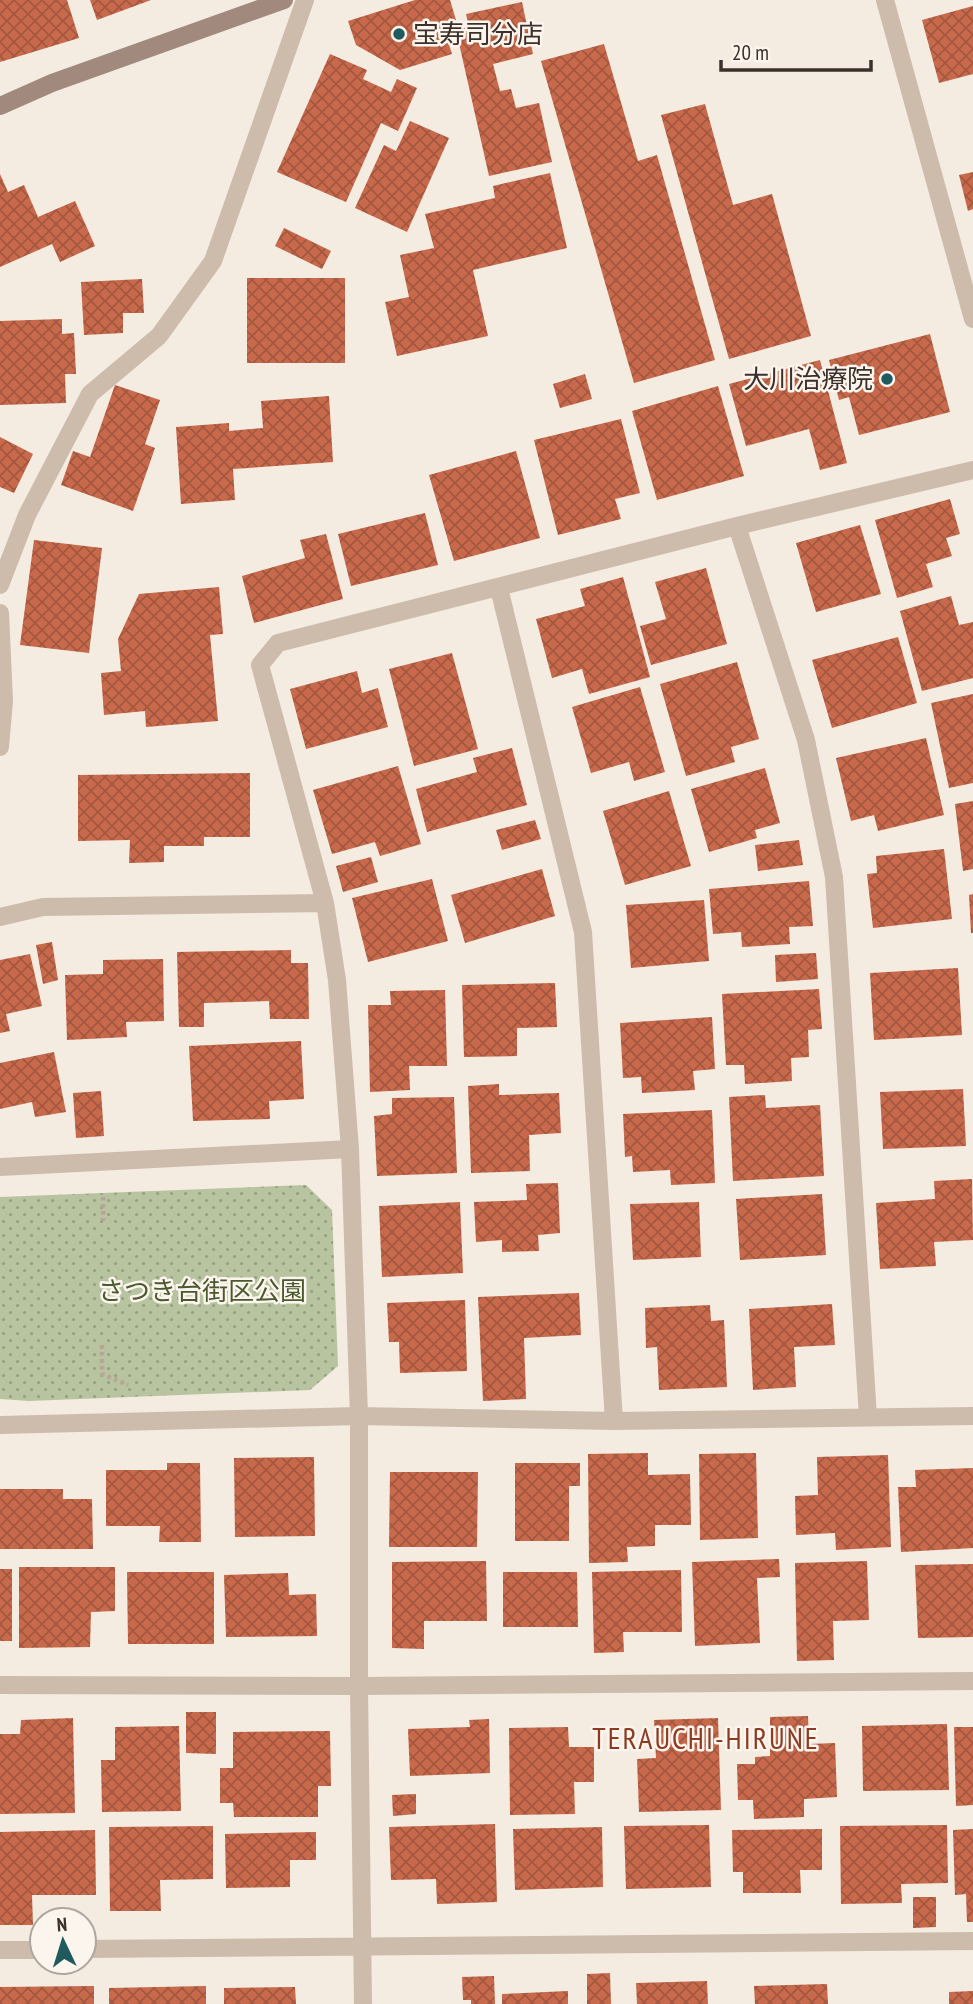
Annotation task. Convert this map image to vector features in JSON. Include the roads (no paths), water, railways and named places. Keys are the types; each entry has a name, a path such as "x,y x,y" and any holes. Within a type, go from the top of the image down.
{"street":[{"path":"0,106 52,83 284,0"},
{"path":"0,585 27,515 90,394 159,336 213,261 305,0"},
{"path":"885,0 973,319"},
{"path":"363,2004 359,1416 350,1149 337,980 325,903 260,665 278,643 737,526 973,470"},
{"path":"737,526 806,740 834,877 868,1417"},
{"path":"499,588 583,932 614,1421"},
{"path":"0,613 4,701 0,747"},
{"path":"0,917 43,907 325,903"},
{"path":"0,1167 350,1149"},
{"path":"0,1425 359,1416 614,1421 973,1416"},
{"path":"0,1685 359,1686 973,1681"},
{"path":"98,1950 973,1941"},
{"path":"0,1950 28,1950"}],"place":[{"name":"宝寿司分店","path":"399,34"},
{"name":"大川治療院","path":"887,379"}],"district":[{"name":"TERAUCHI-HIRUNE","path":"706,1739"}],"park label":[{"name":"さつき台街区公園","path":"202,1291"}]}
